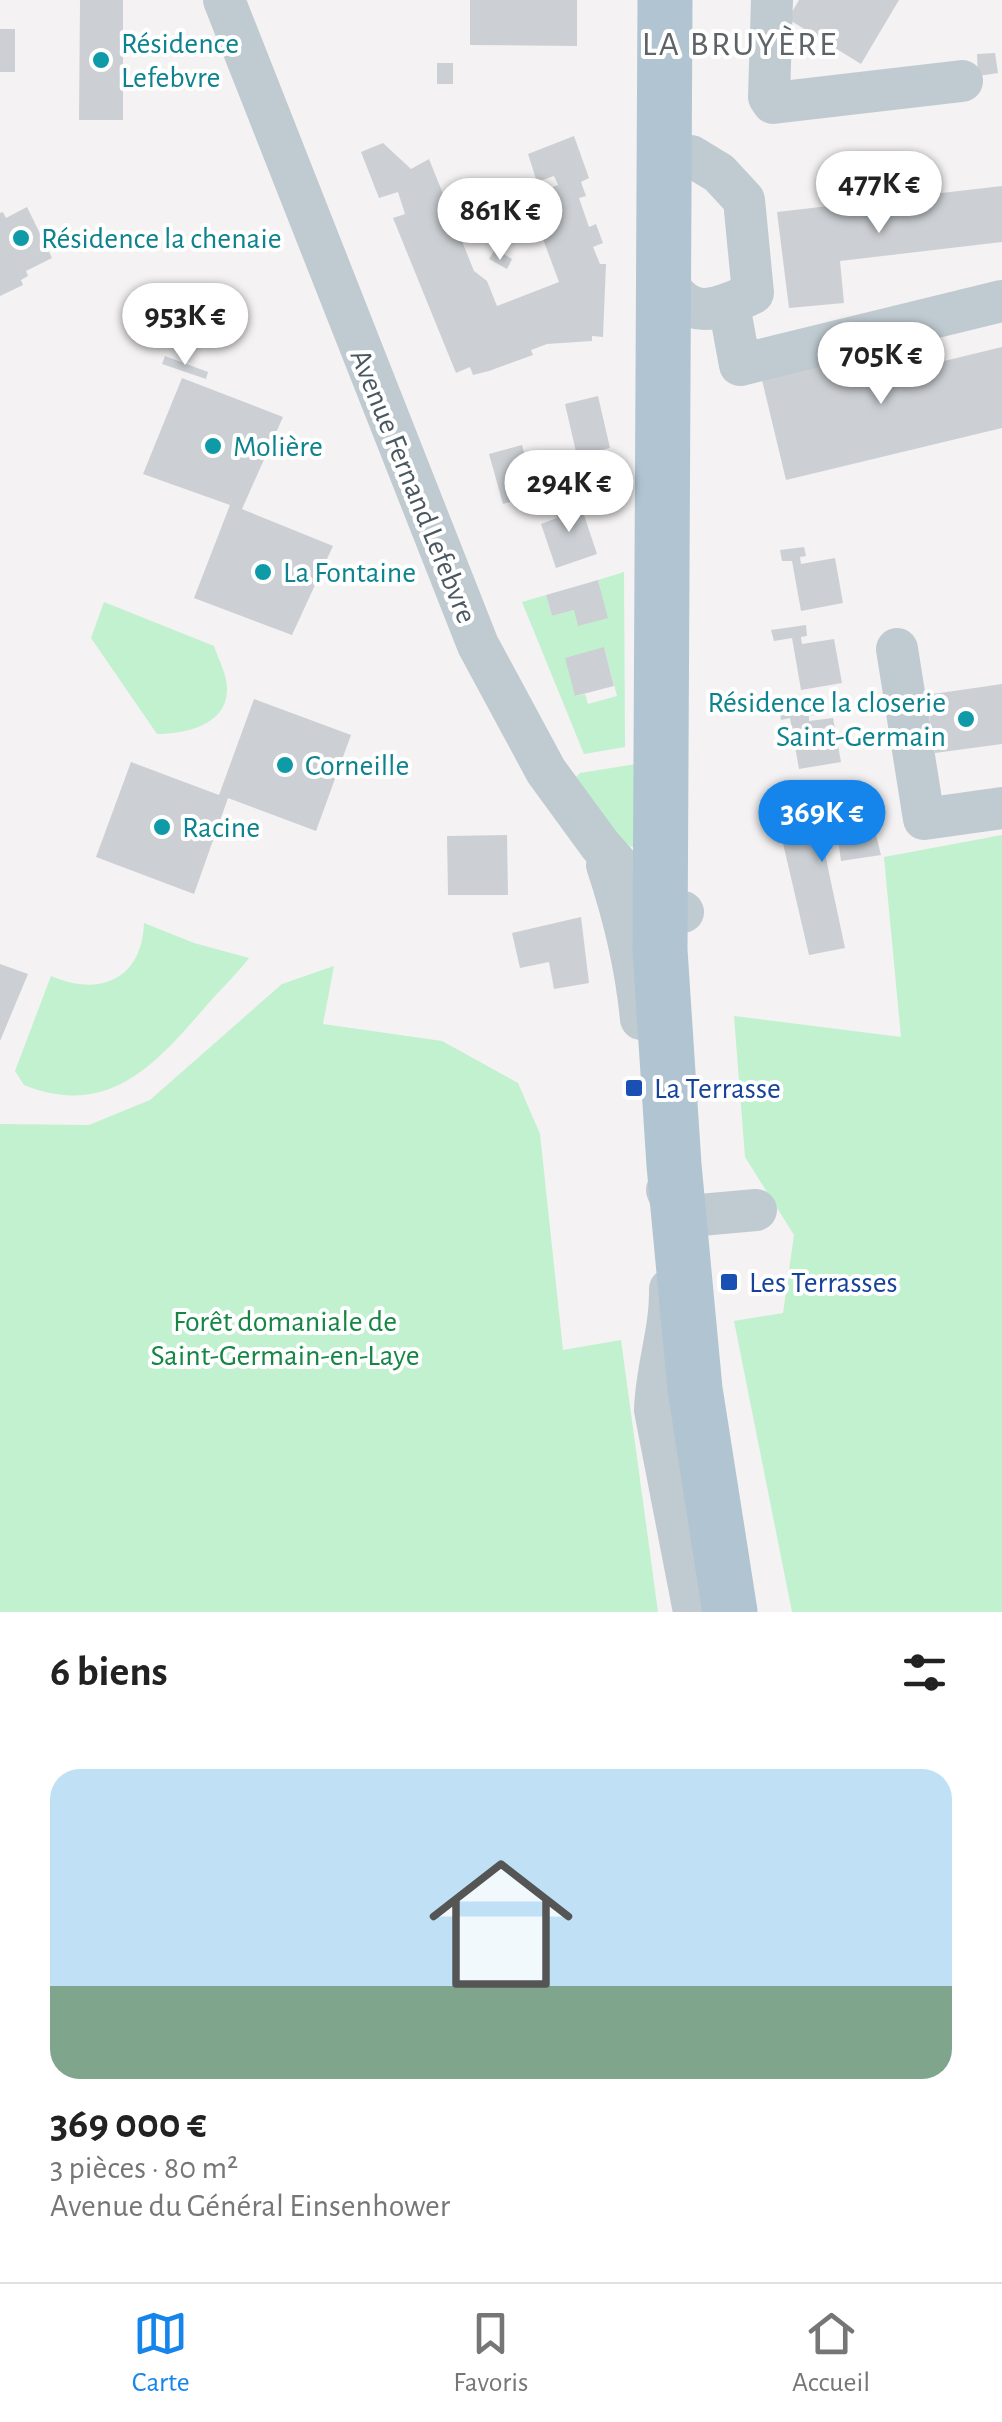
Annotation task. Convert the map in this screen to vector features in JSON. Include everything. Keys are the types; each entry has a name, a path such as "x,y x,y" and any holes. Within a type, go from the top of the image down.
{"main road":[{"path":"664,0 694,296"},
{"path":"692,0 694,296 670,893 653,1019 700,1238 758,1612"},
{"path":"670,893 689,982 700,1238 698,1408 730,1612"}],"street":[{"name":"Avenue Fernand Lefebvre","path":"224,0 478,644 546,771 600,846 636,889 670,893"},
{"path":"772,0 769,98 774,103 962,81"},
{"path":"694,296 740,365 1002,301"},
{"path":"897,649 924,819 1002,808"},
{"path":"600,846 624,916 638,983 653,1019 658,1166 700,1238 670,1306 656,1379 655,1410 694,1612"}],"green space":[{"path":"624,572 625,747 584,754 522,602 546,595 552,616 574,610 607,617 598,580","holes":["604,647 617,696 588,704 585,694 576,696"]},
{"path":"104,602 214,646 227,686 219,713 190,730 157,734 91,638"},
{"path":"636,764 638,849 622,843 576,777 580,773"},
{"path":"1002,835 1002,1612 792,1612 734,1321 783,1313 794,1235 745,1157 734,1016 901,1037 884,857"},
{"path":"144,923 194,943 249,958 169,1047 128,1080 81,1095 54,1094 24,1085 15,1071 51,976 85,985 115,979 135,958"},
{"name":"Forêt domaniale de Saint-Germain-en-Laye","path":"334,966 323,1024 442,1041 518,1083 540,1134 563,1350 621,1340 658,1612 0,1612 0,1124 89,1125 150,1100 282,984"}],"building":[{"name":"Résidence Lefebvre","path":"80,0 123,0 123,120 79,120"},
{"path":"470,0 577,0 577,46 470,45"},
{"path":"799,0 899,0 861,64 788,19"},
{"path":"0,29 15,29 15,72 0,72"},
{"path":"995,53 998,73 978,76 977,54"},
{"path":"437,63 453,63 453,84 437,84"},
{"path":"574,136 589,178 581,182 586,196 579,198 589,227 596,224 603,243 593,247 600,264 606,264 603,337 547,344 531,350 533,355 489,371 473,375 470,367 456,373 393,218 405,214 398,192 379,198 361,152 383,143 411,169 429,159 474,271 487,281 497,306 559,282 531,207 541,204 538,192 558,185 554,176 537,182 528,154"},
{"path":"1002,186 1002,242 840,261 844,303 789,308 777,212"},
{"name":"Résidence la chenaie","path":"27,207 52,258 26,271 28,276 21,280 23,285 0,296 0,213 6,218"},
{"path":"495,249 512,259 507,269 489,259"},
{"path":"910,345 915,368 1002,347 1002,428 786,480 762,380"},
{"path":"165,356 208,372 206,379 162,364"},
{"path":"182,378 283,417 242,509 333,546 292,635 194,598 230,505 143,474"},
{"path":"598,396 610,448 577,456 565,404"},
{"path":"522,445 535,495 503,504 489,454"},
{"path":"579,500 597,554 556,568 541,524 557,518 554,508"},
{"path":"804,547 806,556 800,557 801,564 835,558 843,603 801,611 792,561 782,561 780,550"},
{"path":"598,580 608,618 578,626 574,610 552,616 546,595"},
{"path":"806,625 807,636 801,637 802,644 834,639 842,683 801,690 792,638 774,641 771,630"},
{"path":"604,647 614,686 575,696 565,658"},
{"name":"Résidence la closerie Saint-Germain","path":"1002,684 1002,744 935,753 926,695"},
{"path":"254,699 351,735 316,831 228,798 194,894 96,857 131,762 219,795"},
{"path":"818,700 820,714 809,716 809,721 833,718 841,762 799,769 790,718 781,720 779,706"},
{"path":"836,787 843,831 874,827 881,855 841,861 837,832 821,835 845,948 809,955 782,839 801,836 792,798 797,793"},
{"path":"507,835 508,895 448,895 447,836"},
{"path":"581,917 589,983 554,989 549,962 520,968 512,933"},
{"path":"0,964 28,974 0,1041"}],"place":[{"name":"Résidence Lefebvre","path":"101,60"},
{"name":"Résidence la chenaie","path":"21,238"},
{"name":"Molière","path":"213,446"},
{"name":"La Fontaine","path":"263,572"},
{"name":"Résidence la closerie Saint-Germain","path":"966,719"},
{"name":"Corneille","path":"285,765"},
{"name":"Racine","path":"162,827"},
{"name":"La Terrasse","path":"634,1088"},
{"name":"Les Terrasses","path":"729,1282"}],"district":[{"name":"LA BRUYÈRE","path":"740,43"}]}
